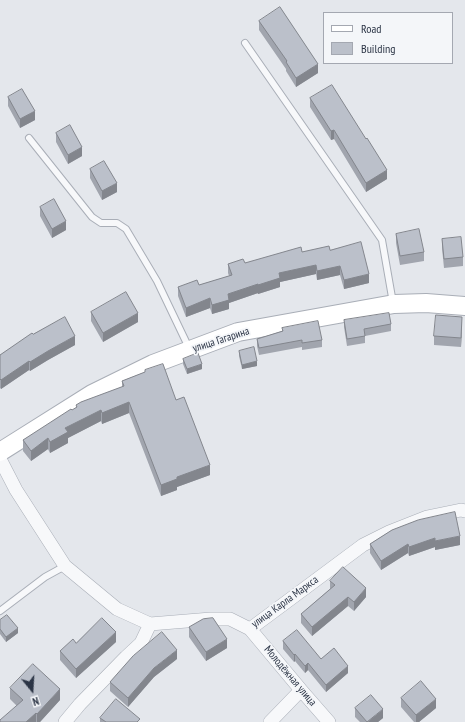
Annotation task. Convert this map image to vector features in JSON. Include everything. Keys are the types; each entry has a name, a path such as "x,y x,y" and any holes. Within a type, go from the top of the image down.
{"main road":[{"name":"улица Гагарина","path":"0,452 92,394 153,364 238,332 394,304 426,303 465,306"}],"street":[{"path":"0,459 16,490 65,566 117,609 150,624 141,643 64,722"},
{"name":"улица Карла Маркса","path":"150,624 230,619 250,629 363,545 389,532 427,517 461,510 465,511"},
{"name":"Молодёжная улица","path":"250,629 329,722"},
{"path":"270,722 301,690"}],"lane":[{"path":"245,43 382,240 394,304"},
{"path":"29,138 92,217 101,223 117,223 126,229 157,281 190,350"},
{"path":"0,611 45,577 65,566"}],"building":[{"path":"280,7 318,64 296,78 286,62 287,61 259,21"},
{"path":"332,85 387,170 366,183 334,130 331,131 310,98"},
{"path":"22,89 35,111 20,119 8,97"},
{"path":"70,125 82,147 68,155 56,133"},
{"path":"104,161 117,183 102,191 90,169"},
{"path":"54,199 66,221 52,229 40,207"},
{"path":"419,229 424,252 400,256 396,234"},
{"path":"461,237 463,257 444,259 442,239"},
{"path":"361,242 369,274 344,280 340,266 317,271 316,265 279,273 280,278 228,294 229,300 212,305 210,298 186,308 178,287 197,280 199,285 232,275 228,264 243,259 245,263 301,247 302,252 329,246 330,250"},
{"path":"126,292 138,313 103,333 91,312"},
{"path":"389,313 391,324 364,329 365,336 347,339 344,320"},
{"path":"436,315 462,317 461,338 434,336"},
{"path":"65,317 75,336 30,362 29,361 1,380 0,379 0,355 32,333 33,334"},
{"path":"318,321 322,340 302,343 302,340 259,348 257,339 283,331 282,328"},
{"path":"254,347 257,361 242,365 239,351"},
{"path":"198,353 202,364 187,369 183,359"},
{"path":"163,364 176,400 184,397 210,465 177,477 177,479 161,485 129,402 102,413 101,410 65,428 68,432 50,442 48,438 31,451 23,440 71,409 72,410 77,407 76,405 81,402 124,386 122,381 145,372 145,370"},
{"path":"455,512 460,536 435,541 435,538 409,547 408,544 381,561 370,544 392,530 418,520"},
{"path":"343,567 366,588 354,602 348,597 312,627 301,614 335,585 330,581"},
{"path":"7,615 18,628 6,637 0,629 0,620"},
{"path":"102,618 116,632 76,669 60,651 73,639 76,643"},
{"path":"213,618 227,639 206,652 189,627 203,619"},
{"path":"297,630 321,659 334,648 348,666 326,685 308,663 305,666 283,641"},
{"path":"162,632 177,650 154,668 128,698 110,682 133,656"},
{"path":"33,664 60,689 37,714 36,713 26,722 0,722 0,720 23,700 10,688"},
{"path":"421,681 436,699 416,715 401,698"},
{"path":"371,695 383,709 367,722 355,708"},
{"path":"116,699 140,719 137,722 106,722 100,718"}]}
